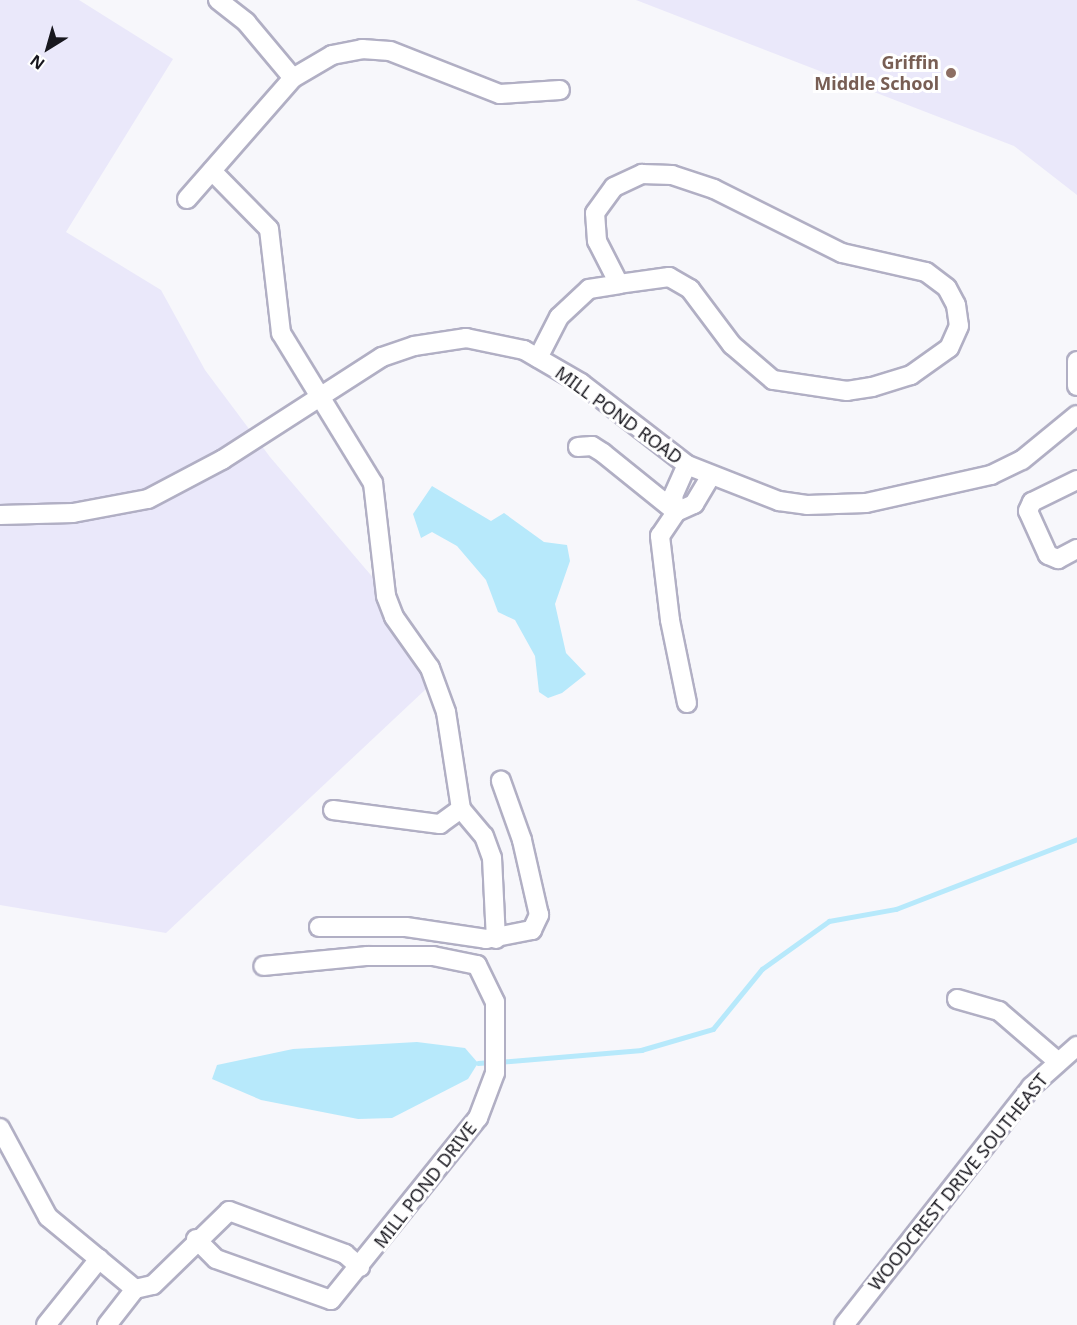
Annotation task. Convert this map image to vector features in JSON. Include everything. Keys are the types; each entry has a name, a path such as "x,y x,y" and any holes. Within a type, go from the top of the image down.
{"street":[{"path":"218,0 246,22 293,78"},
{"path":"187,199 293,78 332,55 376,49 501,94 560,90"},
{"path":"212,171 268,229 282,333 373,483 386,596 394,617 430,668 446,712 461,809 484,836 492,858 496,939"},
{"path":"538,358 559,317 589,289 669,277 690,289 732,345 773,380 797,388 847,392 892,382 938,359 959,326 953,297 926,272 842,253 714,189 672,175 642,174 614,187 595,213 597,241 619,284"},
{"name":"MILL POND ROAD","path":"0,514 73,513 148,499 212,466 382,357 414,346 466,338 524,350 581,382 687,465 779,501 866,503 991,475 1022,459 1077,415"},
{"path":"1077,361 1077,386"},
{"path":"578,447 592,446 603,453 676,512"},
{"path":"676,512 673,496 687,465"},
{"path":"687,703 670,620 660,536 676,512 694,504 711,476"},
{"path":"1077,480 1032,502 1028,511 1048,555 1058,559 1077,549"},
{"path":"319,927 406,927 496,939 527,933 537,925 538,915 522,840 501,781"},
{"path":"333,810 440,824 461,809"},
{"name":"MILL POND DRIVE","path":"196,1239 216,1259 331,1300 360,1267 478,1118 497,1062 499,1023 491,988 477,965 433,956 367,956 263,966"},
{"path":"957,999 999,1011 1056,1060"},
{"name":"WOODCREST DRIVE SOUTHEAST","path":"844,1325 1056,1060 1077,1046"},
{"path":"0,1128 42,1209 135,1289"},
{"path":"106,1325 135,1289 153,1285 222,1214 234,1212 260,1226 345,1254 360,1267"},
{"path":"46,1325 99,1259"}],"shaded area":[{"path":"0,0 79,0 173,59 66,232 161,290 205,370 270,457 393,601 426,689 166,933 0,905"},
{"name":"Griffin Middle School","path":"636,0 1077,0 1077,195 1014,146"}],"water":[{"path":"432,486 491,521 504,513 544,542 567,545 570,561 555,604 566,653 586,674 562,693 548,698 539,692 535,656 515,620 498,612 486,580 457,546 432,532 421,538 413,514"},
{"path":"417,1042 465,1048 478,1063 468,1079 392,1118 358,1119 261,1100 212,1079 217,1065 293,1049"}],"waterway":[{"path":"499,1062 641,1050 713,1029 762,969 829,921 896,909 1077,839"},
{"path":"478,1063 491,1062"}],"place":[{"name":"Griffin Middle School","path":"951,73"}]}
